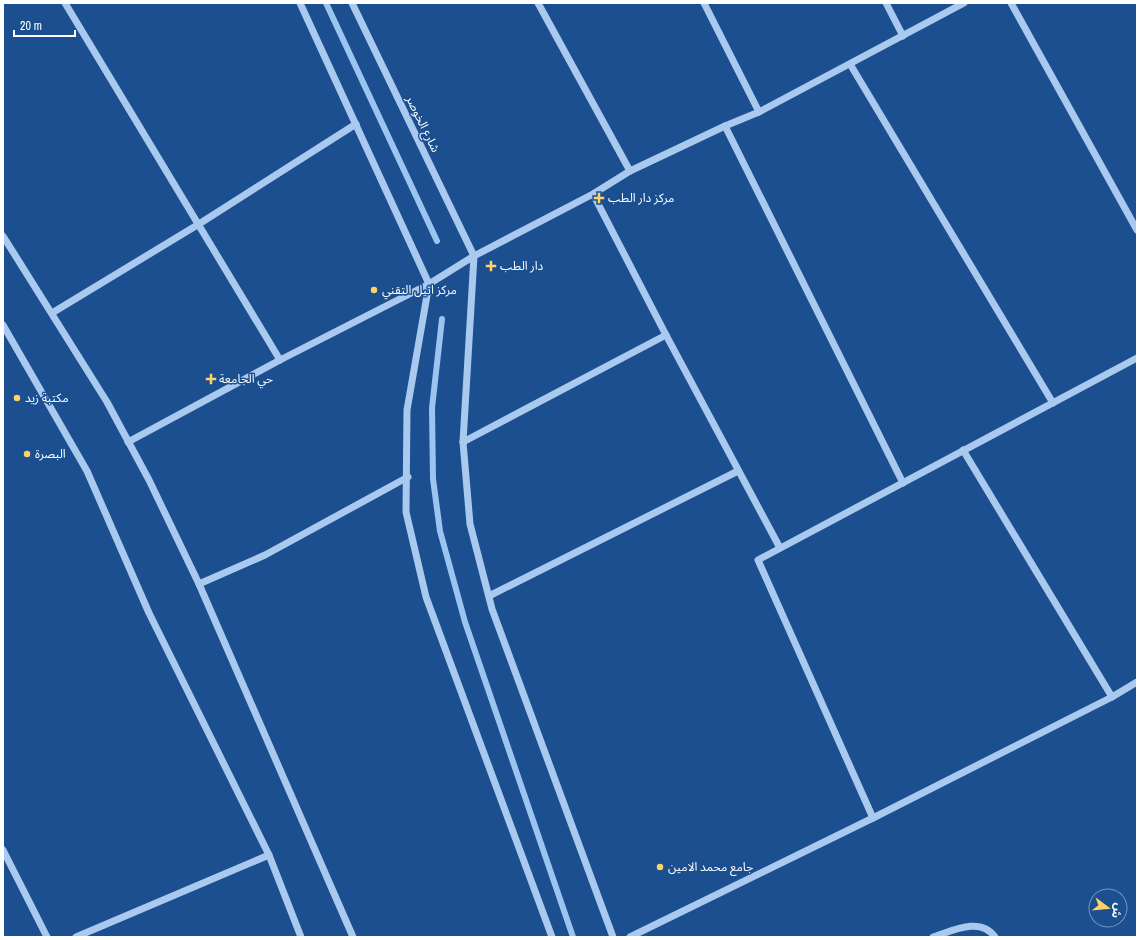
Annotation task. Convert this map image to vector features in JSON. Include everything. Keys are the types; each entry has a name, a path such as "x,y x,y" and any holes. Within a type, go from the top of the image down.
{"street":[{"path":"65,3 280,360"},
{"path":"300,3 430,284 407,410 408,477 406,512 426,597 552,937"},
{"name":"شارع الخوصر","path":"352,3 474,256"},
{"path":"538,3 630,171"},
{"path":"704,3 759,112"},
{"path":"886,3 903,36"},
{"path":"128,442 280,360 430,284 474,256 593,194 630,171 725,126 759,112 964,3"},
{"path":"1011,3 1137,230"},
{"path":"850,64 1053,403"},
{"path":"52,313 199,224 356,124"},
{"path":"725,126 903,483"},
{"path":"593,194 666,336 780,548"},
{"path":"3,236 107,402 199,584 353,937"},
{"path":"474,256 463,442 470,524 495,616 613,937"},
{"path":"4,327 87,471 149,613 269,855 301,937"},
{"path":"463,442 666,336"},
{"path":"873,818 758,560 1137,358"},
{"path":"964,450 1112,697"},
{"path":"489,596 738,471"},
{"path":"199,584 265,555 408,477"},
{"path":"630,937 873,818 1112,697 1137,682"},
{"path":"3,850 47,937"},
{"path":"76,937 269,855"},
{"path":"933,937 962,927 973,926 984,928 995,937"}],"waterway":[{"path":"326,3 437,241"},
{"path":"442,319 432,408 433,479 440,531 465,622 573,937"}],"place":[{"name":"مركز دار الطب","path":"599,198"},
{"name":"دار الطب","path":"491,266"},
{"name":"مركز اثيل التقني","path":"374,290"},
{"name":"حي الجامعة","path":"211,379"},
{"name":"مكتبة زيد","path":"17,398"},
{"name":"البصرة","path":"27,454"},
{"name":"جامع محمد الامين","path":"660,867"}]}
